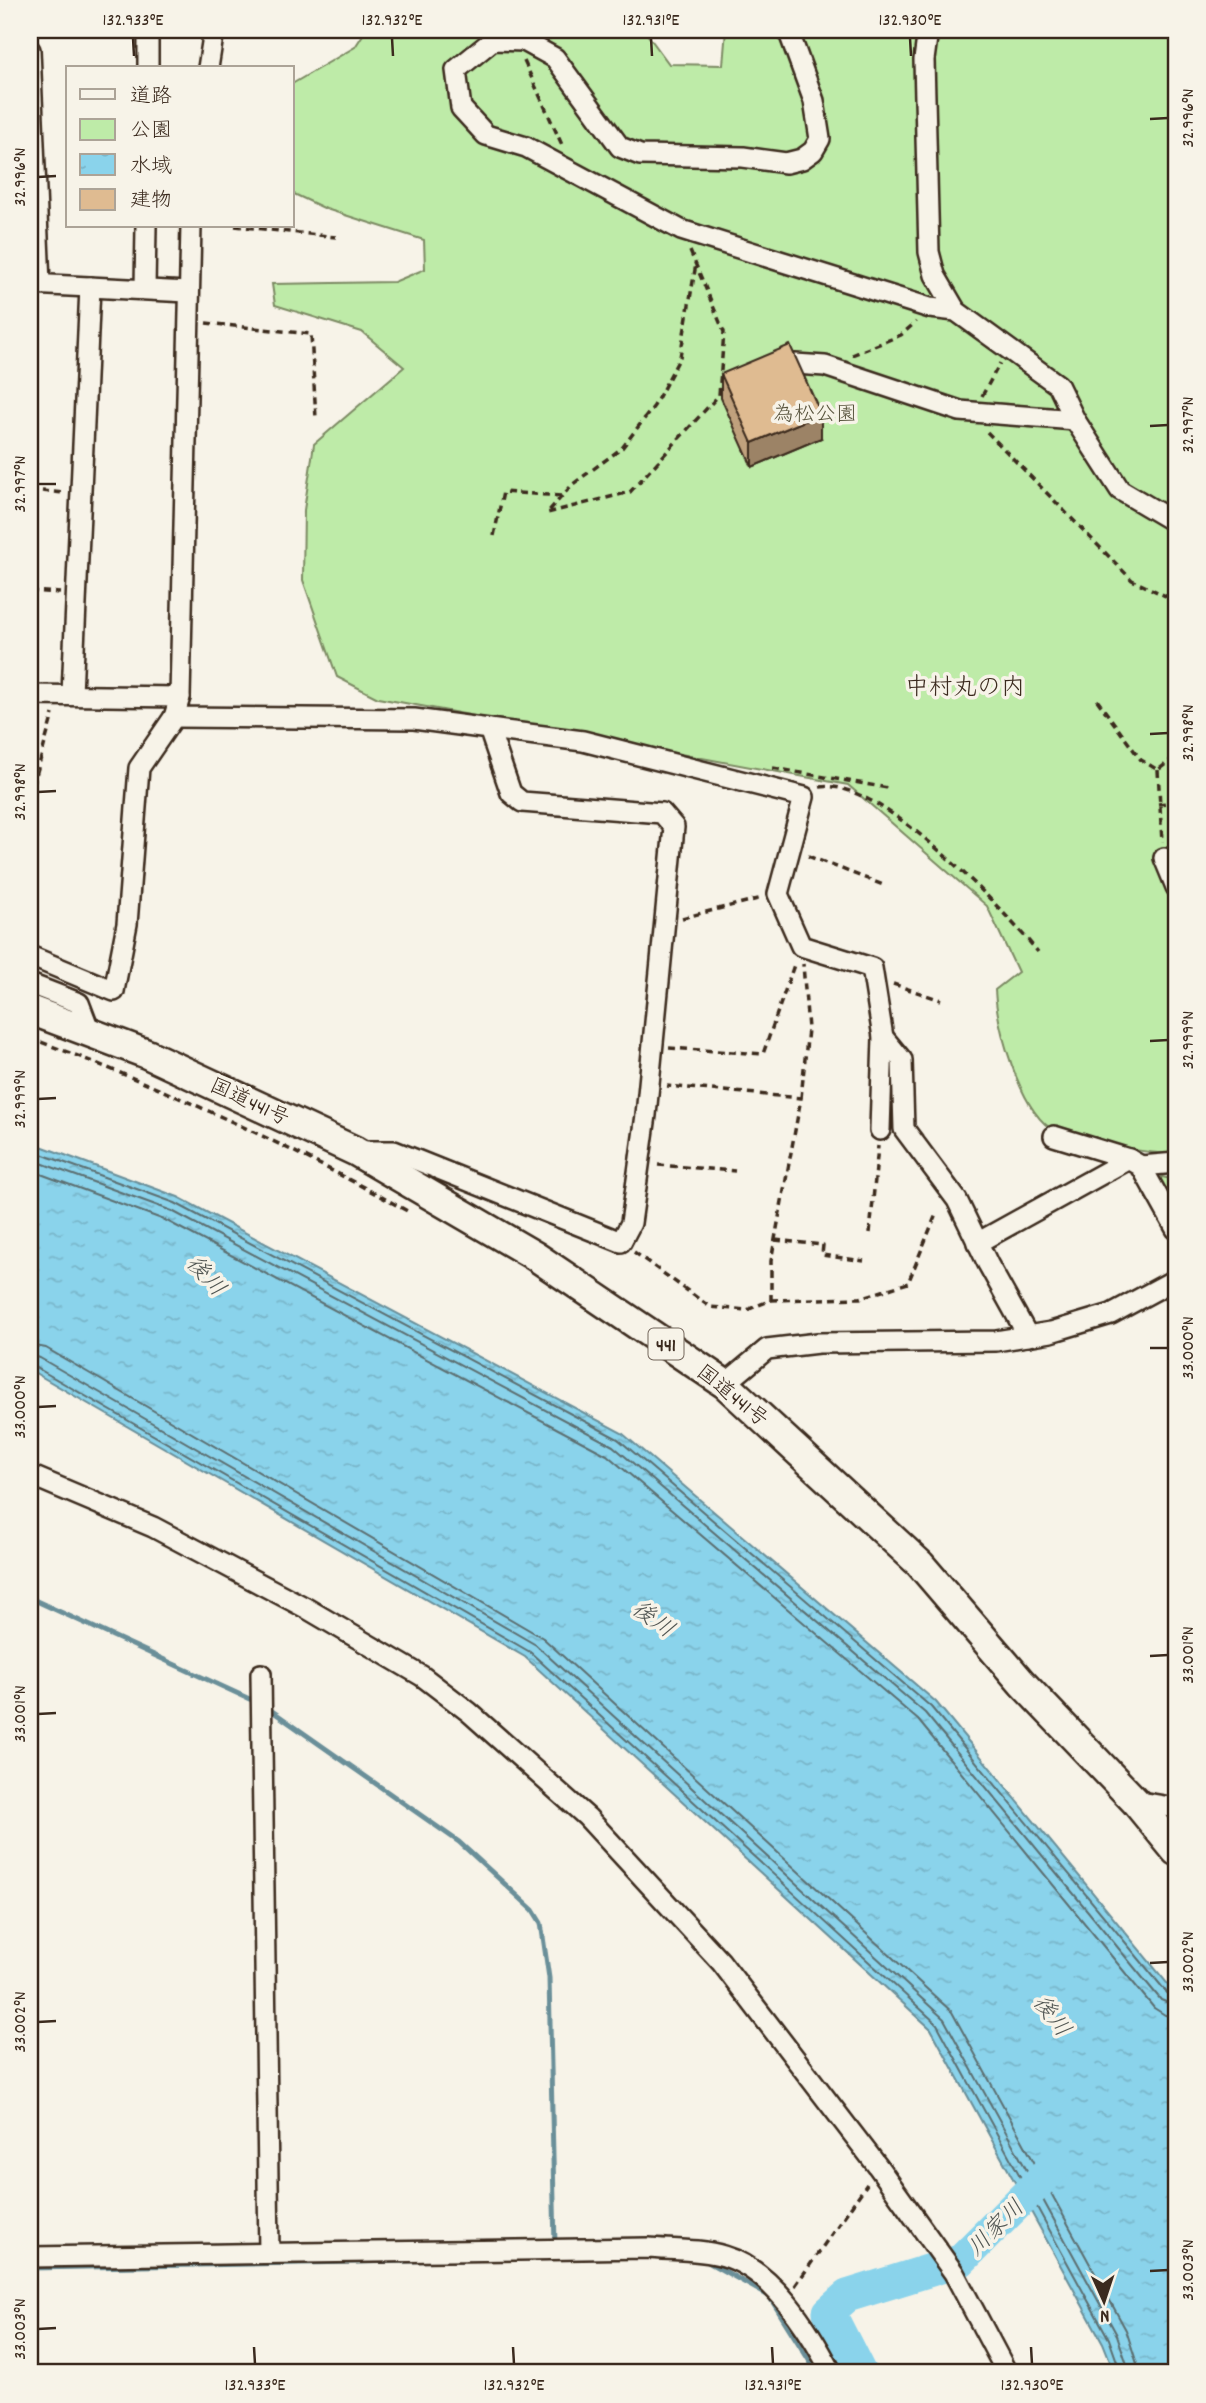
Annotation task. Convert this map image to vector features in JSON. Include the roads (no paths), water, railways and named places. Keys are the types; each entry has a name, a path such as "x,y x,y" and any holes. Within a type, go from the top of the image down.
{"highway":[{"name":"国道441号","path":"30,1010 90,1032 252,1101 355,1151 535,1256 725,1384 920,1564 1022,1684 1135,1801 1176,1851"}],"street":[{"path":"148,30 148,66"},
{"path":"208,66 214,30"},
{"path":"788,30 814,101 820,139 813,150 802,159 786,163 743,157 640,155 620,147 555,58 524,41 494,40 456,70 461,108 486,135 526,147 681,230 930,308 956,311"},
{"path":"928,30 925,60 929,252 936,275 956,311 1058,385 1076,420 1120,491 1176,523"},
{"path":"30,50 35,284 188,292"},
{"path":"145,289 146,228"},
{"path":"30,957 114,991 127,924 139,768 174,716 180,697 191,228"},
{"path":"65,695 76,594 90,286"},
{"path":"757,380 795,364 825,366 966,412 1076,420"},
{"path":"30,695 180,697"},
{"path":"174,716 414,719 583,741 804,797 778,894 801,946 872,968 883,1037 880,1130"},
{"path":"355,1151 394,1151 621,1242 631,1223 649,1084 674,827 662,813 522,802 511,793 489,729"},
{"path":"1164,858 1176,887"},
{"path":"30,984 79,1003 90,1032"},
{"path":"883,1037 902,1060 904,1129 957,1200 1028,1336"},
{"path":"1054,1136 1135,1162 1176,1163"},
{"path":"977,1242 1135,1162"},
{"path":"1135,1162 1176,1229"},
{"path":"725,1384 767,1349 818,1343 996,1341 1028,1336 1111,1314 1176,1279"},
{"path":"30,1475 153,1527 306,1608 422,1676 469,1712 587,1817 640,1871 721,1962 879,2168 954,2273 1007,2373"},
{"path":"261,1674 269,2253"},
{"path":"1135,1801 1176,1808"},
{"path":"30,2257 648,2248 724,2256 760,2276 785,2300 832,2373"}],"water":[{"name":"後川","path":"30,1142 178,1197 622,1433 936,1702 1176,1994 1176,2373 1115,2373 1103,2343 931,2029 525,1657 30,1370"}],"waterway":[{"path":"30,1598 256,1702"},
{"path":"265,1706 459,1842 533,1910 541,1923 549,1978 555,2246"},
{"name":"川家川","path":"860,2373 829,2312 847,2296 960,2261 1055,2166"},
{"path":"30,2268 461,2260"},
{"path":"708,2262 769,2296 817,2373"}],"district":[{"name":"中村丸の内","path":"965,686"}],"park label":[{"name":"為松公園","path":"815,413"}]}
